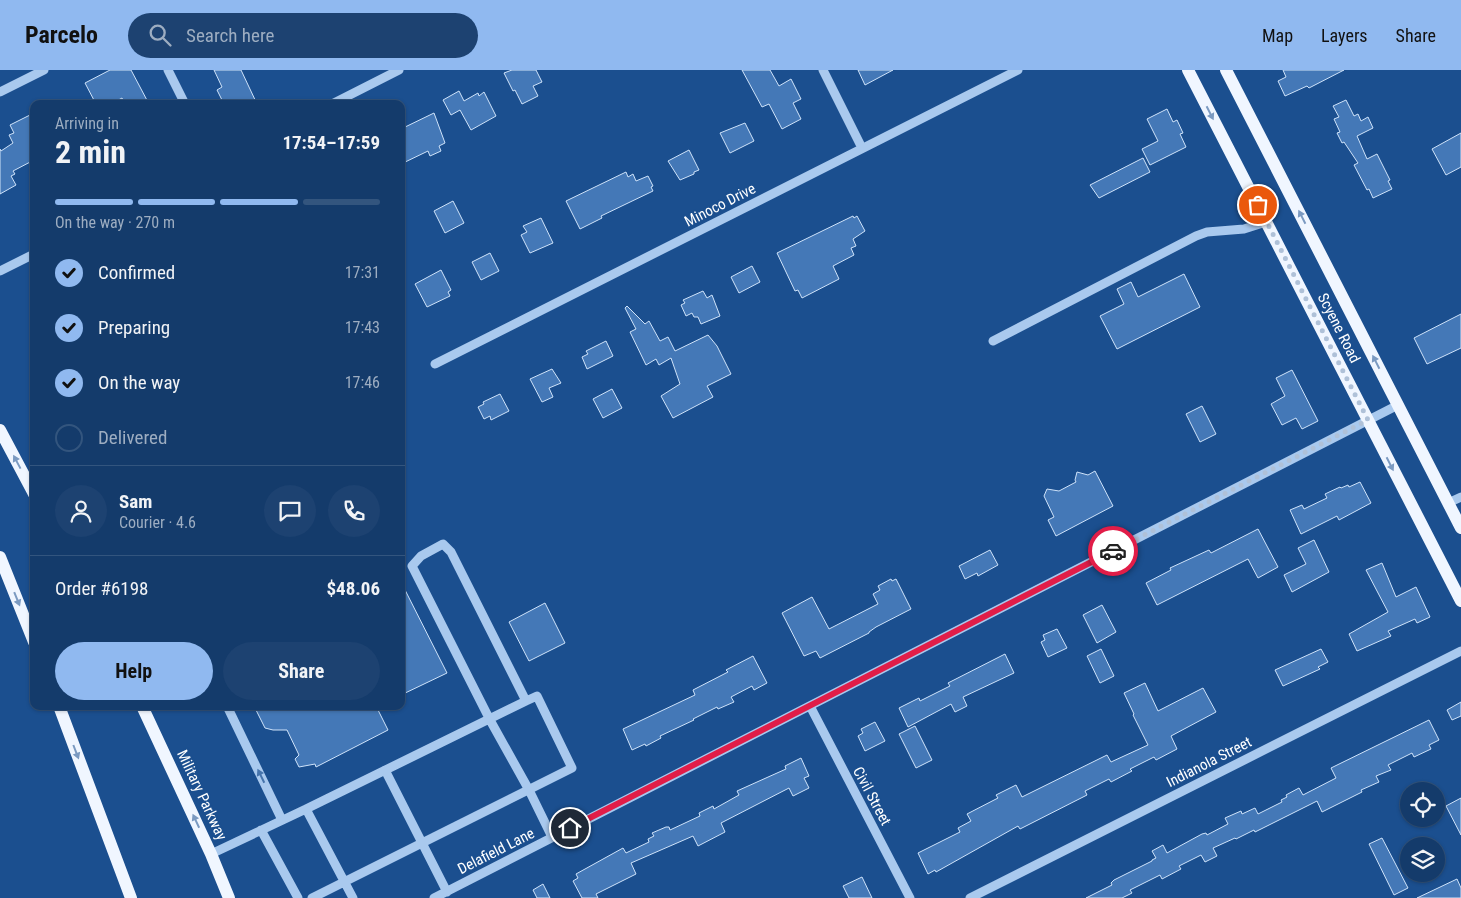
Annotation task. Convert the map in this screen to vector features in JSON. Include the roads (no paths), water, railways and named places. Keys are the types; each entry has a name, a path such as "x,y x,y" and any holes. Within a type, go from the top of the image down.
{"main road":[{"name":"Scyene Road","path":"1188,70 1461,601"},
{"name":"Scyene Road","path":"1226,70 1461,528"},
{"path":"0,430 30,486"},
{"path":"0,557 30,632"},
{"path":"60,710 131,898"},
{"name":"Military Parkway","path":"144,710 211,854 229,898"}],"street":[{"path":"0,92 44,70"},
{"path":"168,70 183,100"},
{"path":"340,100 399,70"},
{"path":"823,70 862,148"},
{"name":"Minoco Drive","path":"434,364 1018,70"},
{"path":"993,341 1196,236 1207,232 1244,229 1266,222"},
{"path":"0,271 30,256"},
{"name":"Delafield Lane","path":"434,898 1398,405"},
{"path":"1448,503 1461,497"},
{"path":"526,701 451,552 443,544 421,556 412,566 552,837"},
{"name":"Indianola Street","path":"970,898 1461,651"},
{"path":"211,854 537,696 572,768 312,898"},
{"name":"Civil Street","path":"810,706 910,898"},
{"path":"229,710 282,820"},
{"path":"385,770 447,892"},
{"path":"306,809 353,898"},
{"path":"262,830 298,898"}]}
